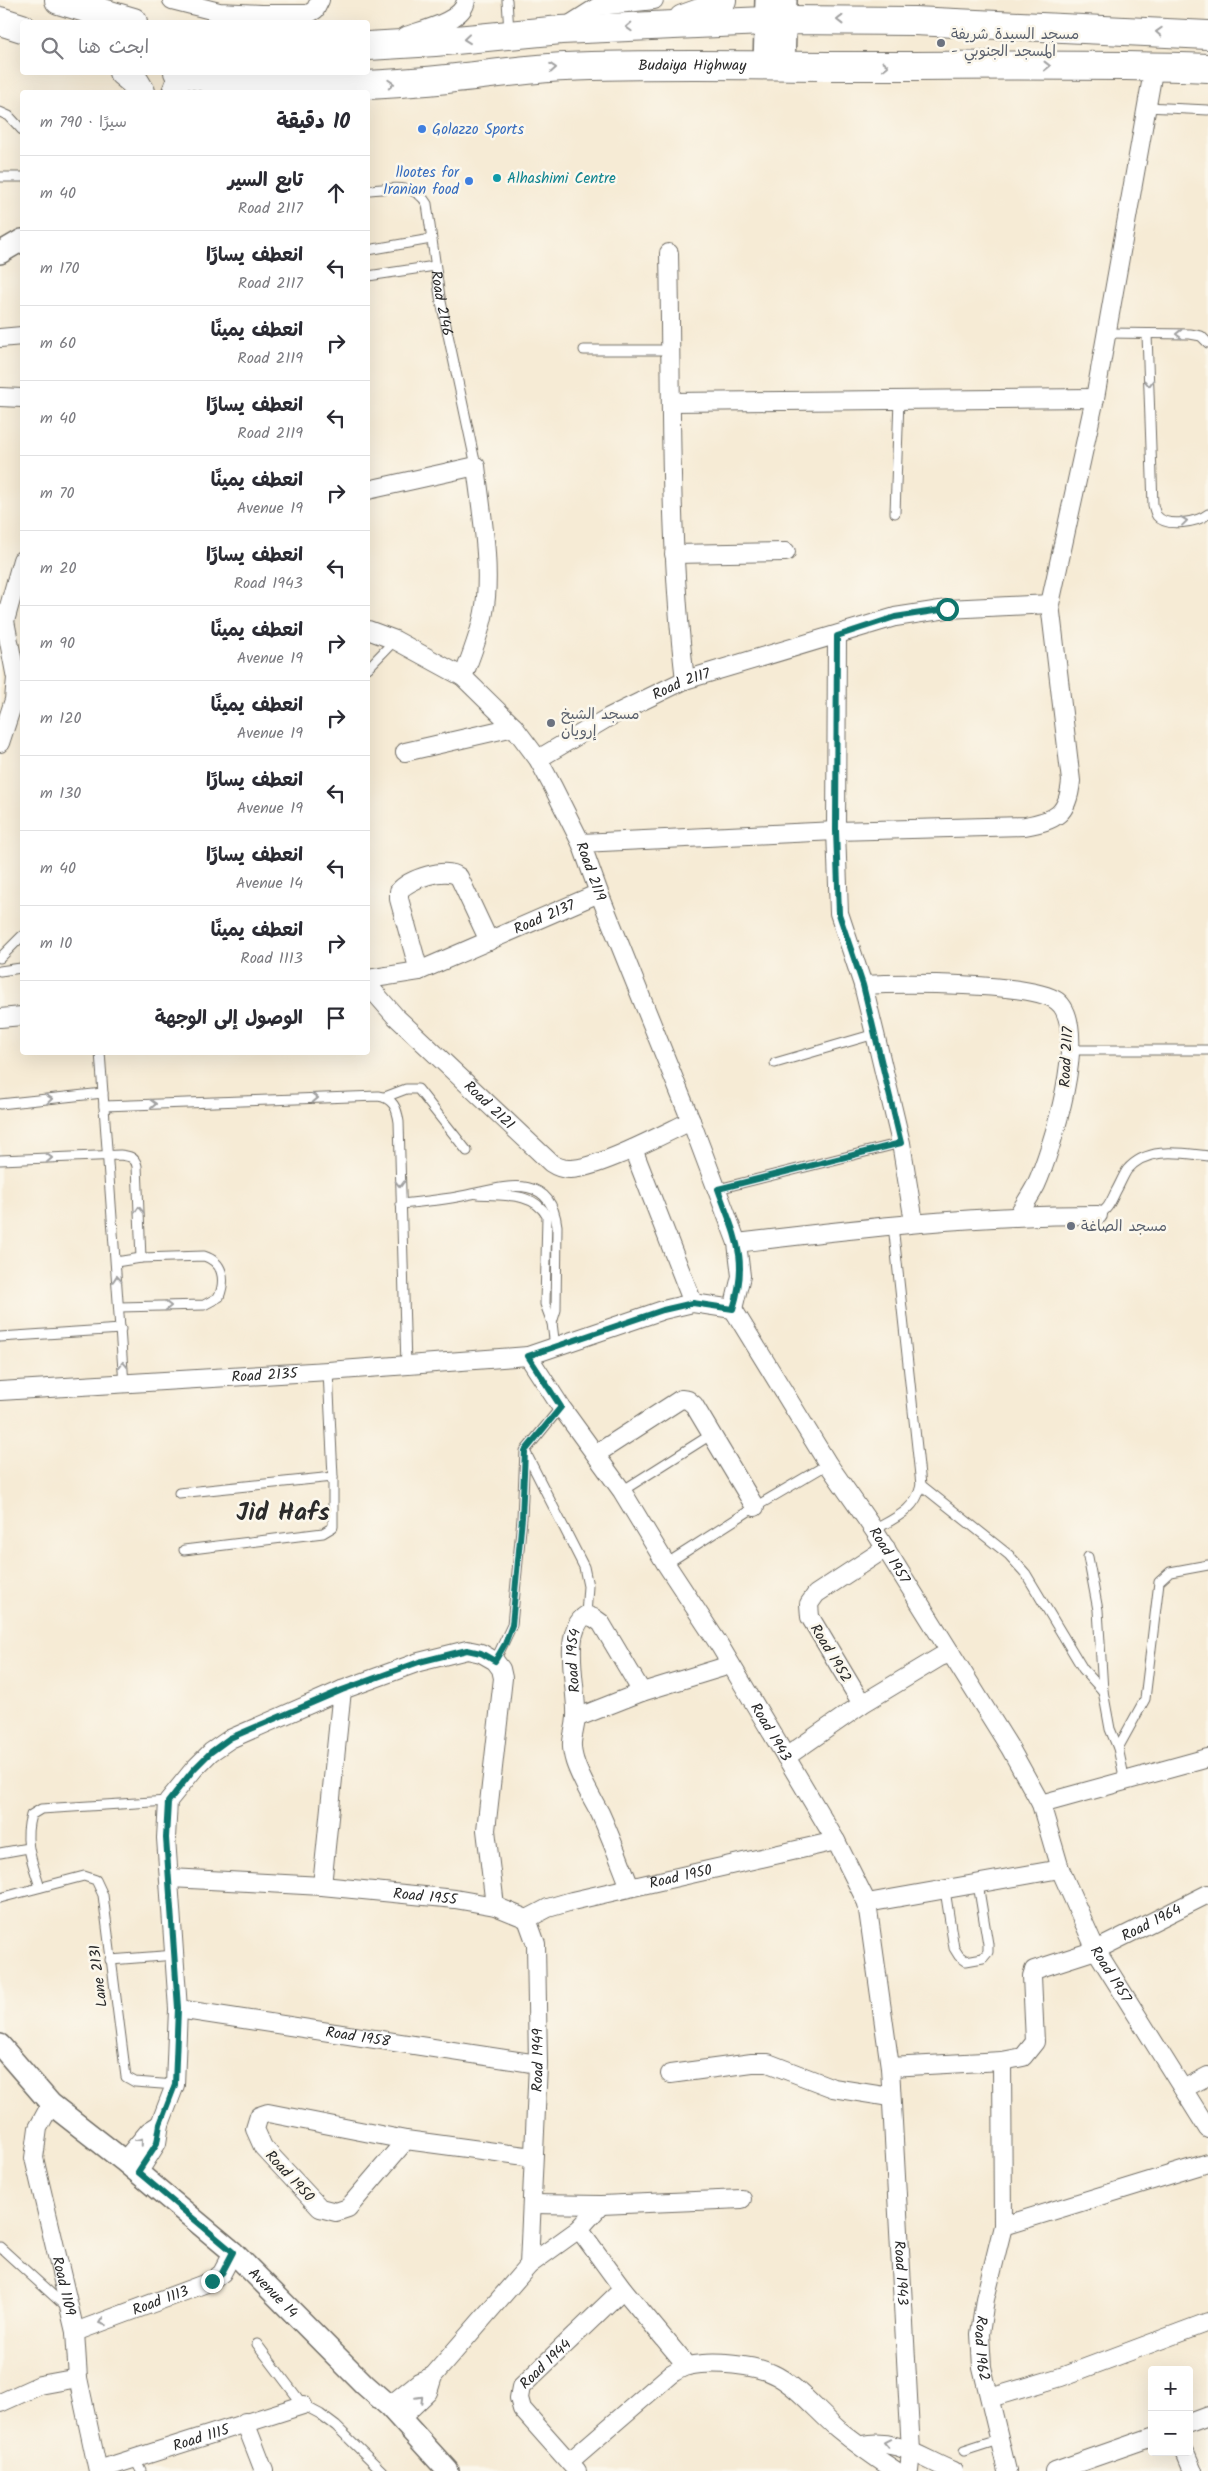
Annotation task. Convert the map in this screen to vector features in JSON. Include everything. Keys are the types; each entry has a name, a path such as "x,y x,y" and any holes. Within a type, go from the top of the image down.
{"main road":[{"path":"59,0 126,20"},
{"path":"666,26 708,10 722,0"},
{"path":"856,0 914,21"},
{"path":"375,45 435,42 561,30 666,26 775,10 914,21 1208,35"},
{"path":"0,21 20,27"},
{"name":"Budaiya Highway","path":"188,79 279,89 408,83 564,67 774,64 1154,66 1208,68"},
{"path":"127,75 135,82 140,90"}],"street":[{"path":"172,0 219,12 261,14 308,14 316,10 320,0"},
{"path":"375,45 456,16 466,6 466,0"},
{"path":"561,30 599,3 654,0"},
{"path":"774,64 775,10"},
{"path":"582,843 836,831 1025,826 1046,822 1063,812 1069,796 1071,781 1050,604 1095,398 1154,66"},
{"path":"0,253 20,241"},
{"path":"669,253 674,554 677,617 685,680"},
{"path":"0,338 20,336"},
{"path":"0,397 20,398"},
{"path":"672,402 1095,398"},
{"path":"370,490 476,466"},
{"name":"Road 2146","path":"463,677 480,631 484,609 484,540 476,466"},
{"path":"674,554 786,552"},
{"path":"0,743 14,700 16,678 9,620 20,569"},
{"name":"Road 2117","path":"538,759 609,717 685,680 837,636 895,617 947,609 1050,604"},
{"name":"Road 2119","path":"370,631 395,640 463,677 514,727 538,759 582,843 599,893 738,1243 741,1276 733,1309"},
{"path":"837,636 836,831 839,914 863,985 875,1034 901,1143 914,1222"},
{"path":"406,752 514,727"},
{"path":"419,971 399,899 399,891 405,884 446,871 454,872 459,877 488,941"},
{"name":"Road 2137","path":"370,979 419,971 599,893"},
{"name":"Road 2117","path":"863,985 915,983 1025,991 1047,995 1058,1002 1066,1011 1070,1028 1067,1082 1058,1120 1035,1187 1018,1215"},
{"name":"Road 2121","path":"370,987 395,1016 551,1163 560,1168 571,1170 584,1167 633,1149 691,1121"},
{"path":"0,1018 20,1016"},
{"path":"633,1149 693,1303 733,1309"},
{"path":"738,1243 914,1222 1018,1215 1098,1215"},
{"name":"Road 2135","path":"0,1391 406,1366 528,1356 663,1310 693,1303"},
{"name":"Road 1957","path":"733,1309 828,1464 886,1548 1010,1748 1041,1804 1060,1869 1096,1950 1208,2129"},
{"name":"Road 1943","path":"528,1356 561,1407 622,1491 730,1665 836,1841 867,1903 890,2066 890,2097 911,2451 909,2471"},
{"path":"596,1454 681,1399 688,1400 694,1405 712,1434 754,1507"},
{"name":"Road 1952","path":"862,1704 810,1617 809,1604 816,1594 886,1548"},
{"name":"Road 1954","path":"630,1887 600,1813 574,1761 570,1738 576,1718 572,1657 575,1626 578,1620 586,1615 602,1623 642,1692"},
{"path":"131,2167 149,2131 160,2124 175,2085 178,2008 176,1954 166,1838 168,1802 194,1769 211,1752 230,1738 342,1690 419,1662 467,1650 481,1653 495,1661 501,1669 503,1678 486,1830 495,1906"},
{"path":"786,1757 862,1704 940,1657 951,1653"},
{"name":"Road 1954","path":"576,1718 642,1692 730,1665"},
{"path":"322,1886 342,1690"},
{"path":"1041,1804 1208,1758"},
{"name":"Road 1950","path":"527,1919 556,1906 630,1887 836,1841"},
{"path":"867,1903 1060,1869"},
{"name":"Road 1955","path":"170,1878 322,1886 455,1899 495,1906 527,1919"},
{"name":"Road 1964","path":"1002,2061 1023,2057 1035,2042 1032,1976 1034,1970 1096,1950 1208,1894"},
{"name":"Road 1949","path":"527,1919 536,1944 538,2064 529,2265"},
{"name":"Road 1958","path":"178,2008 538,2064"},
{"name":"Avenue 14","path":"0,2044 51,2104 131,2167 233,2252 365,2385 395,2412 448,2471"},
{"path":"890,2066 1002,2061"},
{"name":"Road 1962","path":"1002,2061 1004,2226 982,2316 982,2367 998,2440 1007,2471"},
{"path":"670,2074 752,2062 768,2063 833,2088 890,2097"},
{"path":"1183,2089 1208,2076"},
{"name":"Road 1109","path":"51,2104 38,2128 34,2158 75,2332 78,2378 98,2470"},
{"name":"Road 1950","path":"406,2140 348,2208 336,2212 320,2208 264,2147 255,2129 259,2116 268,2113 406,2140 533,2157"},
{"path":"1004,2226 1208,2163"},
{"path":"532,2204 602,2205 742,2199"},
{"path":"395,2412 419,2382 433,2376 529,2265 579,2229 602,2205"},
{"path":"579,2229 623,2289 687,2366"},
{"name":"Road 1113","path":"75,2332 212,2281 225,2268 233,2252"},
{"name":"Road 1944","path":"573,2466 522,2409 519,2398 521,2387 623,2289"},
{"path":"990,2398 1061,2377 1208,2322"},
{"path":"573,2466 670,2374 687,2366 737,2365 761,2370 777,2376 838,2429 862,2445 874,2457 896,2471"},
{"path":"0,2403 40,2385 78,2378"},
{"name":"Road 1115","path":"98,2470 137,2464 245,2422 303,2405"},
{"path":"1193,2422 1208,2416"},
{"name":"Road 1115","path":"245,2422 264,2471"},
{"path":"1055,2471 1148,2438"},
{"path":"862,2445 878,2442 911,2451 953,2471"},
{"path":"1187,2456 1193,2471"}],"lane":[{"path":"507,0 509,34"},
{"path":"1146,107 1208,110"},
{"path":"0,112 8,116 20,128"},
{"path":"0,177 20,177"},
{"name":"Road 2146","path":"370,190 410,188 422,194 427,204 435,266 476,466"},
{"path":"370,250 431,239"},
{"path":"370,276 435,266"},
{"path":"1107,333 1190,334 1201,336 1208,343"},
{"path":"1147,334 1153,505 1157,516 1162,520 1173,522 1203,518 1208,514"},
{"path":"584,350 671,350"},
{"path":"895,512 900,400"},
{"path":"370,666 395,640"},
{"path":"0,958 20,938"},
{"path":"0,971 20,968"},
{"path":"775,1063 875,1034"},
{"path":"1069,1050 1208,1050"},
{"path":"100,1055 124,1384"},
{"path":"104,1106 385,1097 406,1089 418,1089 467,1151"},
{"path":"0,1104 103,1093"},
{"path":"385,1097 391,1101 398,1114 406,1366"},
{"path":"718,1189 901,1143"},
{"path":"1098,1215 1108,1207 1127,1171 1136,1163 1160,1153 1174,1152 1208,1156"},
{"path":"0,1160 126,1156 136,1161 141,1258"},
{"path":"401,1204 472,1194 506,1186 528,1187 540,1192 549,1201 556,1213 556,1310 552,1323 555,1347"},
{"path":"874,1530 910,1508 916,1502 921,1485 893,1224"},
{"path":"116,1262 141,1258 204,1256 213,1259 222,1273 222,1288 219,1297 204,1306 119,1307"},
{"path":"0,1337 121,1329"},
{"path":"184,1550 328,1531 334,1522 328,1371"},
{"path":"495,1661 505,1644 512,1625 522,1518 525,1451 561,1407"},
{"path":"622,1491 712,1434"},
{"path":"525,1451 584,1566 588,1586 586,1615"},
{"path":"666,1564 754,1507 828,1464"},
{"path":"180,1493 333,1477"},
{"path":"921,1485 1009,1555 1026,1574 1083,1669 1103,1691"},
{"path":"1088,1557 1098,1610 1103,1691 1110,1729 1118,1748 1125,1781"},
{"path":"1118,1748 1145,1699 1160,1582 1170,1572 1208,1565"},
{"path":"40,1887 28,1848 26,1830 31,1815 41,1809 168,1802"},
{"path":"0,1853 28,1848"},
{"name":"Lane 2131","path":"0,1898 84,1876 96,1880 103,1895 126,2077 135,2082 175,2085"},
{"path":"946,1890 954,1948 959,1956 966,1961 982,1958 988,1952 978,1884"},
{"path":"110,1960 176,1954"},
{"path":"0,2247 70,2312"},
{"path":"257,2344 303,2405 320,2414 336,2426 382,2471"},
{"path":"964,2450 998,2440"}],"place":[{"name":"مسجد السيدة شريفة - المسجد الجنوبي","path":"941,43"},
{"name":"Golazzo Sports","path":"422,129"},
{"name":"Alhashimi Centre","path":"497,178"},
{"name":"llootes for Iranian food","path":"469,181"},
{"name":"مسجد الشيخ إرويان","path":"551,723"},
{"name":"مسجد الصاغة","path":"1071,1226"}],"district":[{"name":"Jid Hafs","path":"283,1511"}],"route":[{"path":"212,2281 222,2273 229,2263 233,2252 138,2172 160,2137 160,2124 175,2085 178,2008 176,1954 166,1838 168,1802 194,1769 211,1752 230,1738 342,1690 419,1662 467,1650 481,1653 495,1661 505,1644 512,1625 522,1518 525,1451 561,1407 528,1356 663,1310 693,1303 733,1309 741,1276 738,1243 718,1189 901,1143 863,985 839,914 836,872 837,636 895,617 947,609"}]}
